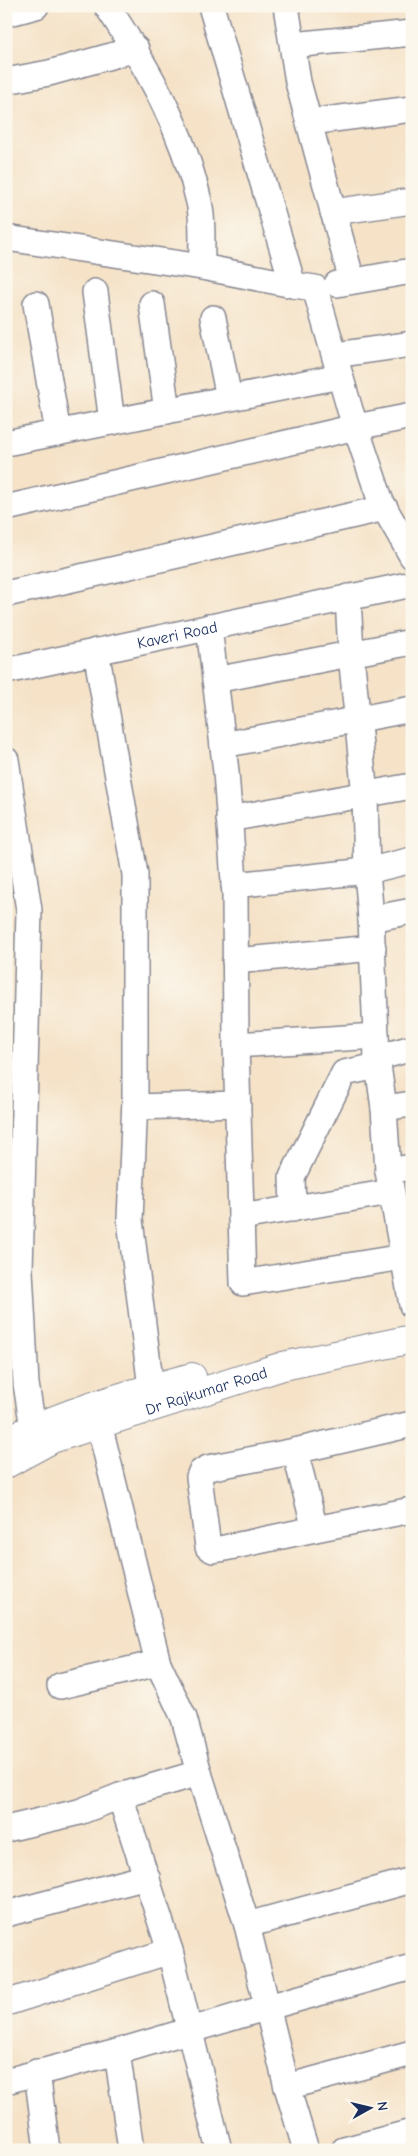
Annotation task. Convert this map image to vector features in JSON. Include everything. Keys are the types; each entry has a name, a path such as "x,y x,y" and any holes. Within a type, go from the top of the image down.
{"main road":[{"name":"Dr Rajkumar Road","path":"6,1440 33,1428 151,1388 251,1361 282,1350 412,1322"},
{"name":"Dr Rajkumar Road","path":"6,1464 52,1439 283,1366 412,1339"}],"street":[{"path":"6,14 36,6"},
{"path":"108,6 136,49 179,133 200,204 202,267"},
{"path":"211,6 304,286 337,365 384,508 412,556"},
{"path":"286,6 298,82 352,281"},
{"path":"293,45 412,33"},
{"path":"6,81 49,73 136,49"},
{"path":"310,122 412,109"},
{"path":"333,212 412,201"},
{"path":"6,238 202,267 304,286 352,281 412,271"},
{"path":"95,292 112,422"},
{"path":"36,304 58,433"},
{"path":"152,304 167,411"},
{"path":"213,318 229,398"},
{"path":"6,443 229,398 412,344"},
{"path":"6,508 356,427 412,416"},
{"path":"6,594 384,508"},
{"name":"Kaveri Road","path":"6,671 412,584"},
{"path":"348,597 351,654 365,796 377,1053 384,1108 397,1177 412,1305"},
{"path":"209,627 223,745 234,885 236,1045 243,1283 405,1244"},
{"path":"215,680 412,642"},
{"path":"96,651 135,874 137,939 135,1107 130,1220 151,1388"},
{"path":"223,745 412,709"},
{"path":"6,760 28,910 20,1271 26,1384 33,1428"},
{"path":"229,819 365,796 412,786"},
{"path":"234,885 367,870 412,860"},
{"path":"372,919 412,910"},
{"path":"235,961 373,948"},
{"path":"236,1045 377,1053 412,1048"},
{"path":"293,1209 292,1177 344,1073 377,1053"},
{"path":"135,1107 238,1104"},
{"path":"384,1108 412,1104"},
{"path":"241,1218 293,1209 397,1177"},
{"path":"99,1424 158,1663 184,1718 199,1773 248,1925 287,2087 306,2150"},
{"path":"412,1424 295,1451 208,1468 201,1472 199,1478 208,1547 213,1550 412,1510"},
{"path":"295,1451 315,1529"},
{"path":"60,1686 158,1663"},
{"path":"6,1829 79,1812 120,1796 199,1773"},
{"path":"120,1796 170,1951 191,2030 219,2150"},
{"path":"6,1914 147,1878"},
{"path":"248,1925 412,1880"},
{"path":"6,2003 170,1951"},
{"path":"6,2081 117,2052 412,1967"},
{"path":"117,2052 131,2150"},
{"path":"287,2087 412,2052"},
{"path":"37,2072 47,2150"},
{"path":"344,2150 412,2132"}]}
